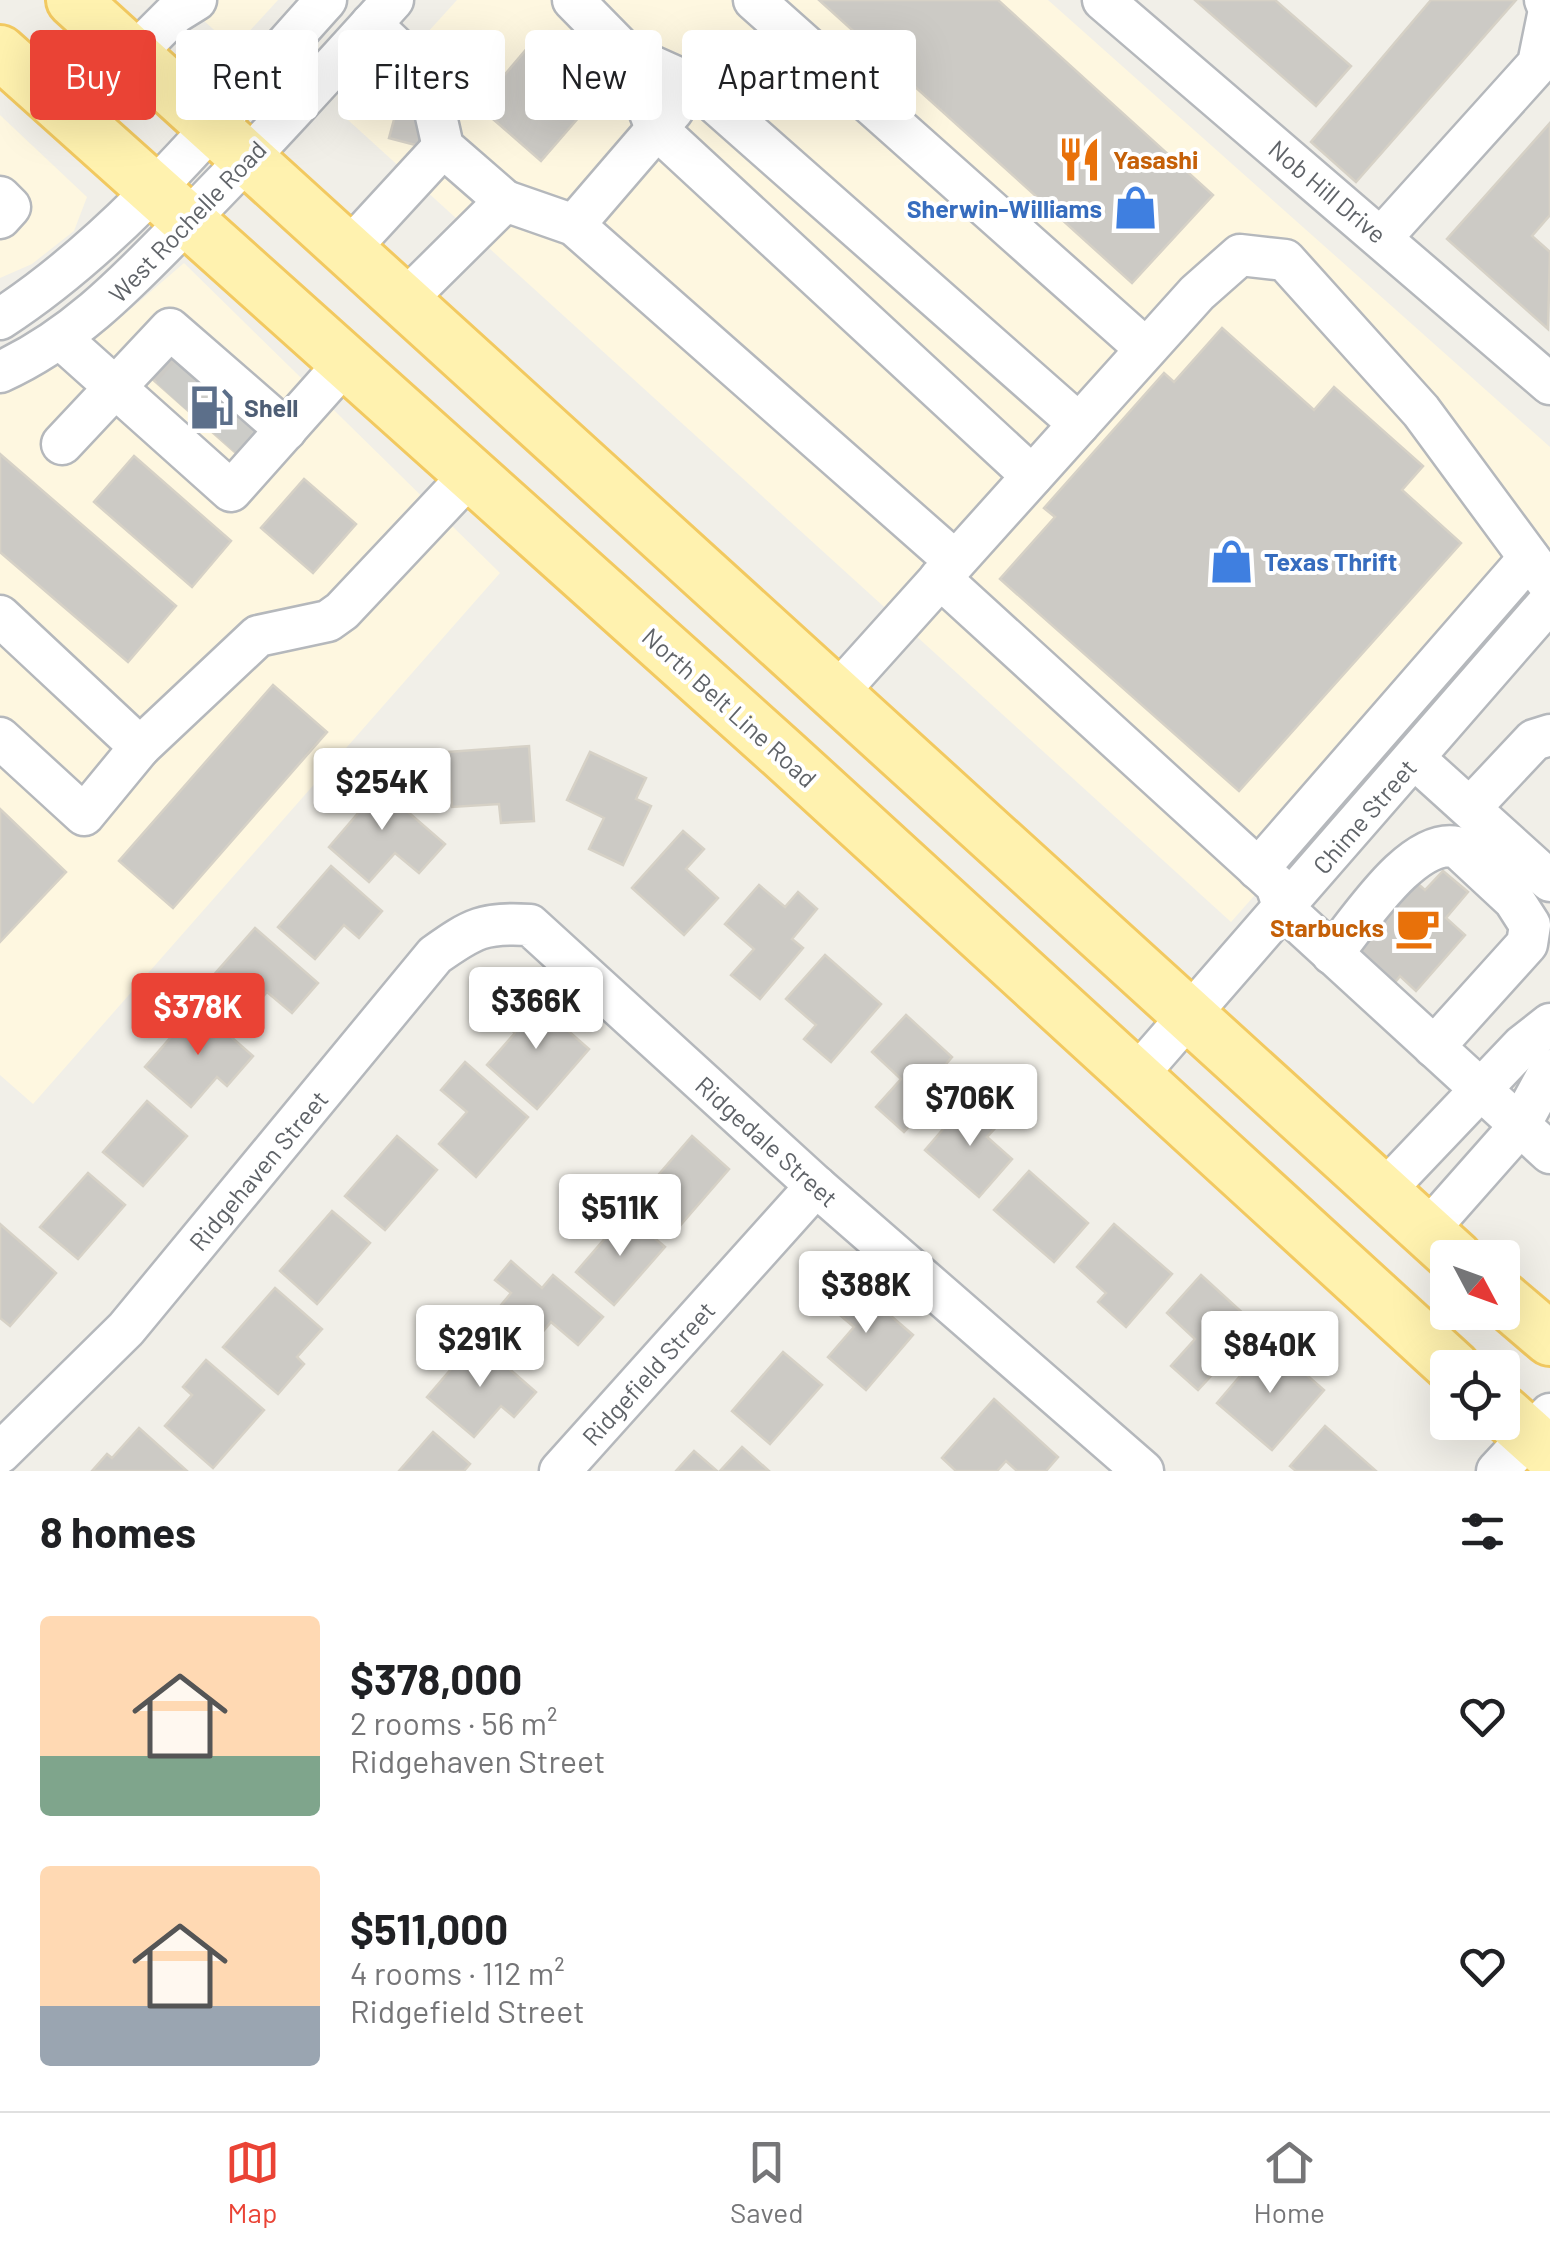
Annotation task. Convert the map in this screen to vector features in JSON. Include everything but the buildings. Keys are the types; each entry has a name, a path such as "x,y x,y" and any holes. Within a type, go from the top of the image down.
{"main road":[{"path":"74,0 107,30"},
{"name":"North Belt Line Road","path":"0,52 783,754 1435,1350"},
{"path":"156,74 1437,1240"},
{"path":"471,474 528,412"},
{"path":"783,754 838,692"},
{"path":"1520,1313 1550,1338"}],"street":[{"path":"156,31 175,12 196,0"},
{"name":"West Rochelle Road","path":"231,142 326,0"},
{"path":"573,0 602,30"},
{"path":"754,0 1146,350"},
{"name":"Nob Hill Drive","path":"1103,0 1550,384"},
{"path":"1382,237 1544,69 1548,10 1545,0"},
{"path":"382,12 447,96 436,116 443,146 505,201 574,225 948,569 1276,885 1284,908 1550,1152"},
{"name":"West Rochelle Road","path":"0,319 169,204 231,142 382,12"},
{"path":"574,225 682,101"},
{"path":"653,120 656,128 1032,476"},
{"path":"735,120 1079,424"},
{"path":"349,249 443,146"},
{"path":"0,197 10,208 0,218"},
{"path":"405,300 505,201"},
{"name":"West Rochelle Road","path":"0,372 60,338 100,309 169,204"},
{"path":"838,692 1146,350 1240,255 1285,260 1421,412 1540,572 1258,869"},
{"path":"62,444 170,329 214,412"},
{"path":"60,338 115,388 214,412 346,362"},
{"path":"0,738 84,815 140,747 258,636 328,621 342,611 471,474"},
{"name":"Chime Street","path":"1137,1075 1550,601"},
{"path":"0,616 140,747"},
{"path":"1470,808 1534,740 1550,735"},
{"path":"1415,758 1550,881"},
{"path":"1332,954 1420,853 1445,844 1457,847 1524,912 1530,936 1516,957 1434,1048"},
{"name":"Ridgehaven Street","path":"0,1454 126,1329 435,955 472,929 493,923 530,925"},
{"name":"Ridgedale Street","path":"530,925 816,1186 1141,1470"},
{"path":"1384,1192 1550,1024"},
{"path":"1444,1240 1519,1127 1550,1070"},
{"name":"Ridgefield Street","path":"560,1471 816,1186"}],"shaded area":[{"path":"181,0 278,0 250,30 214,30"},
{"path":"457,0 1048,0 1550,447 1550,562 1231,922 348,120 505,120 505,30 430,30"},
{"path":"0,115 87,197 74,231 32,264 0,278"},
{"path":"184,263 500,573 33,1104 0,1075 0,383 112,325"}],"tunnel":[{"path":"171,396 195,370"},
{"path":"201,422 224,396"},
{"path":"226,444 250,418"}],"place":[{"name":"Yasashi","path":"1080,159"},
{"name":"Sherwin-Williams","path":"1135,208"},
{"name":"Shell","path":"211,407"},
{"name":"Texas Thrift","path":"1231,561"},
{"name":"Starbucks","path":"1417,927"}]}
